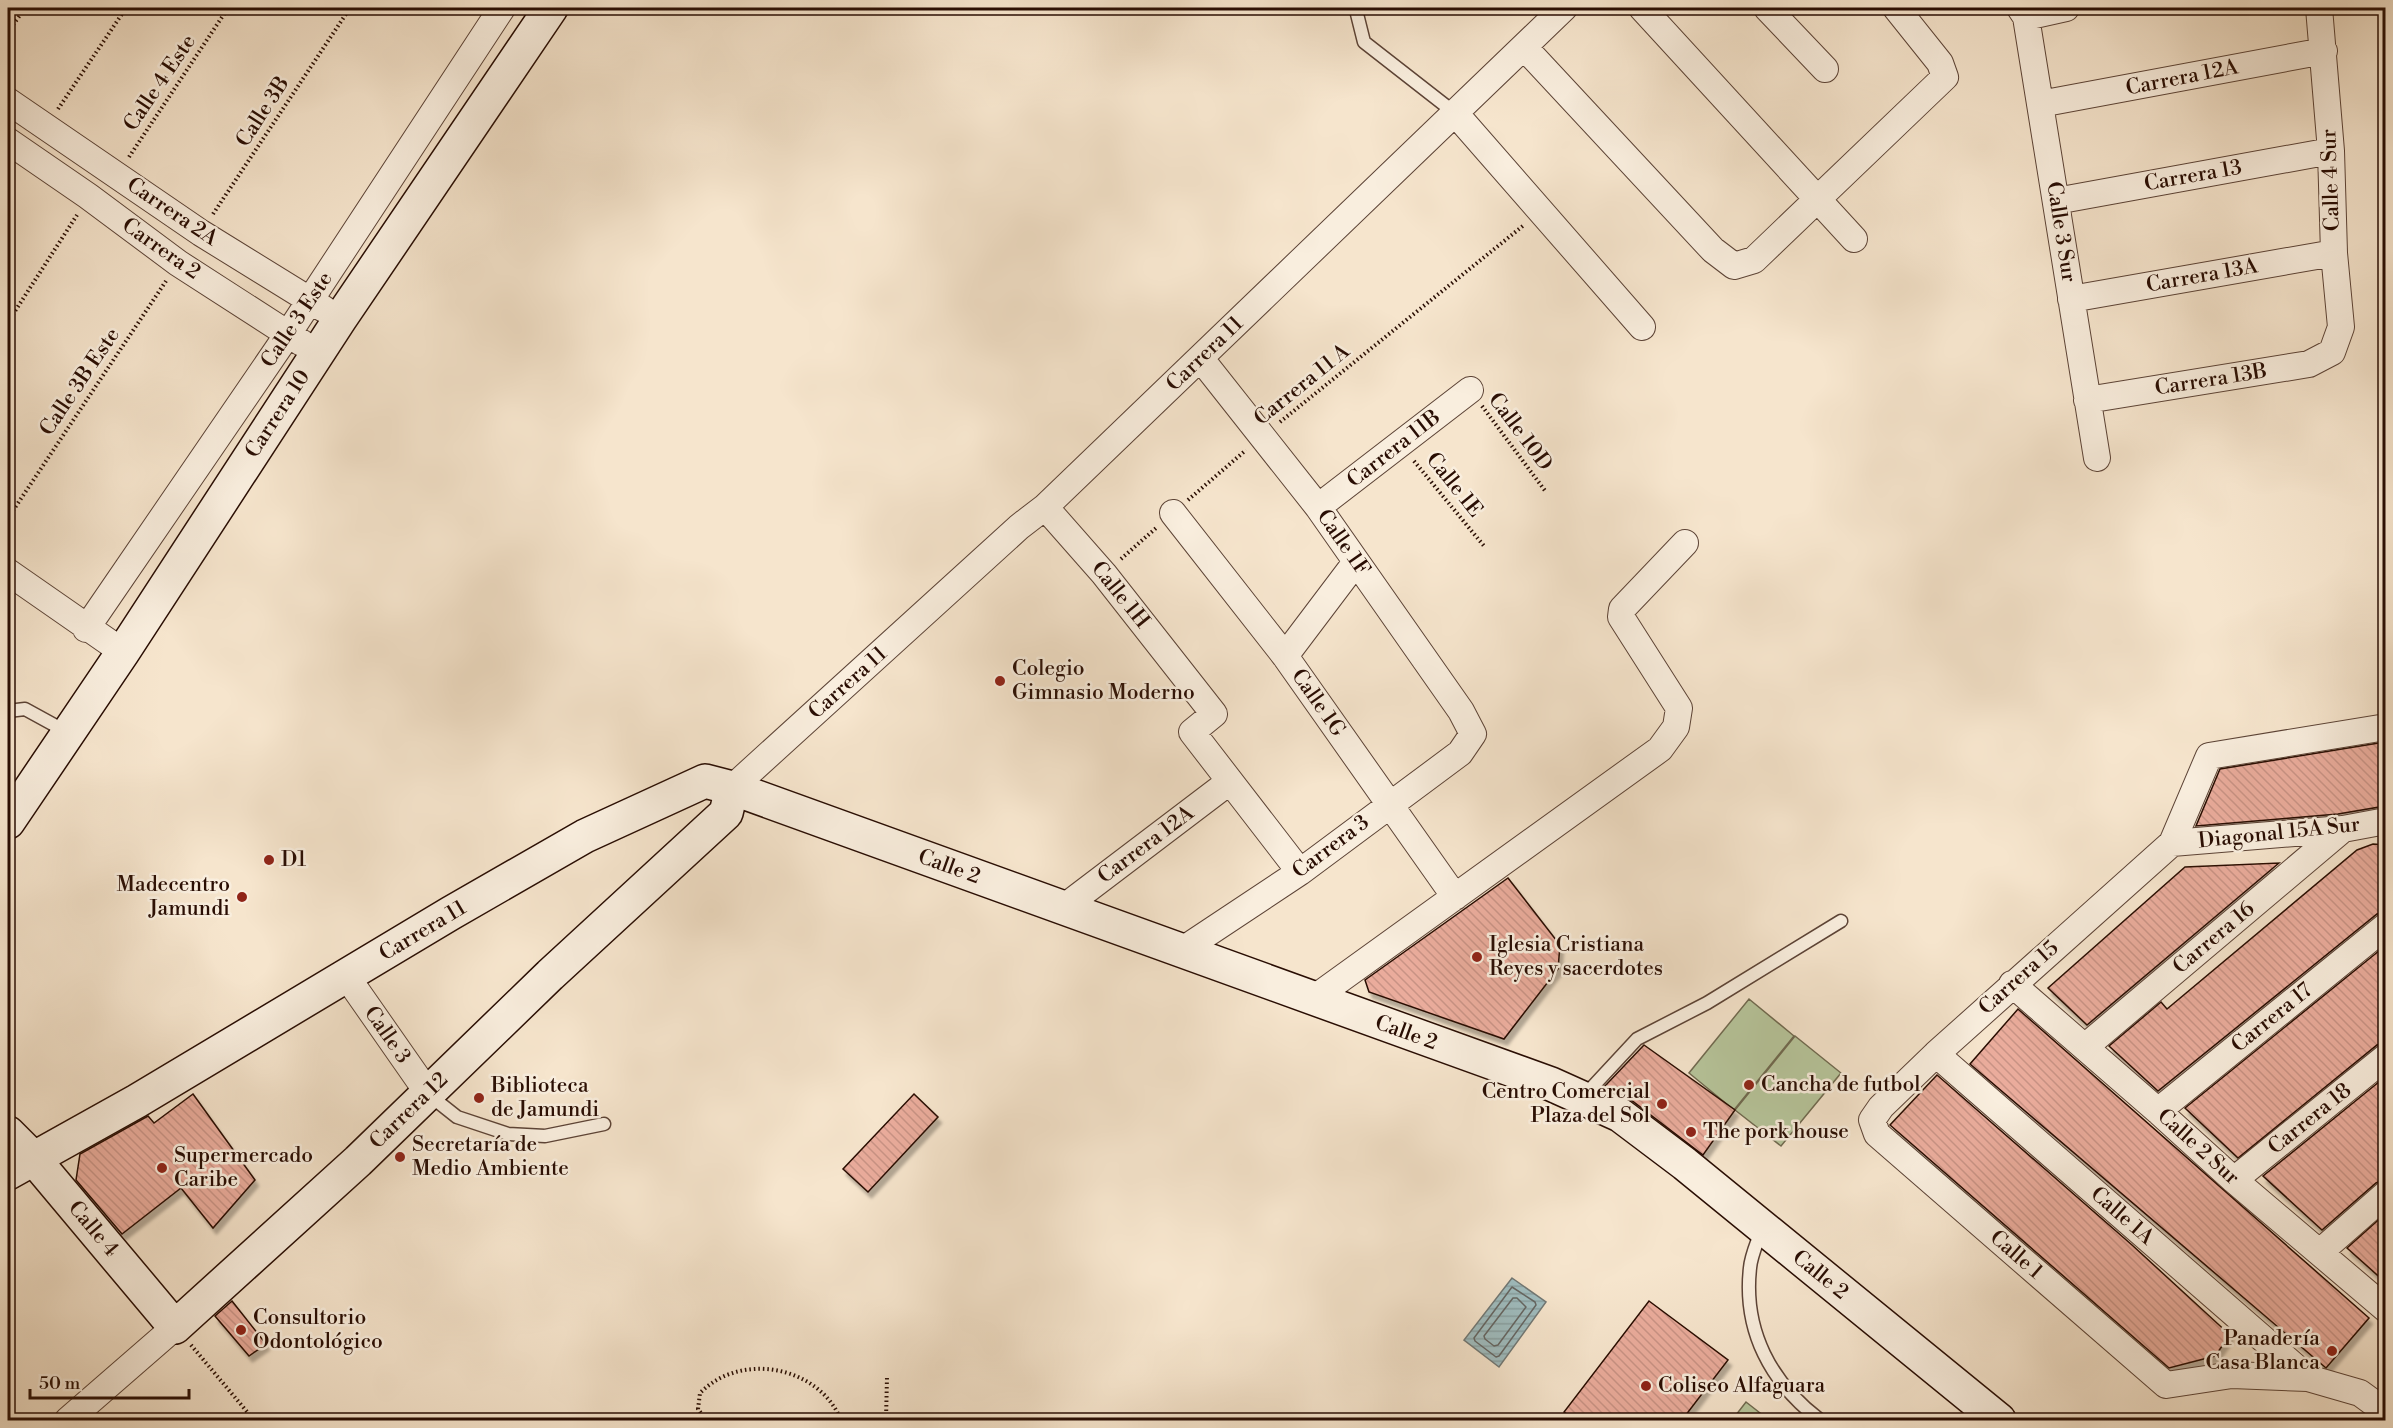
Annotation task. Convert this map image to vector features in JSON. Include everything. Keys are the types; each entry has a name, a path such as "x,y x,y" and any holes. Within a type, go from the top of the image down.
{"main road":[{"name":"Carrera 10","path":"8,822 123,652 340,319 548,8"},
{"name":"Carrera 11","path":"21,1166 137,1101 451,913 585,836 705,782 732,789"},
{"name":"Calle 2","path":"732,789 1551,1084 1620,1115 1999,1420"},
{"name":"Carrera 12","path":"175,1327 358,1161 550,975 726,813 732,789"},
{"name":"Calle 4","path":"8,1133 21,1166 175,1327"}],"street":[{"name":"Calle 3 Este","path":"86,628 288,334 502,8"},
{"name":"Carrera 11","path":"732,789 1018,527 1045,507 1564,8"},
{"path":"1642,8 1854,239"},
{"path":"1767,8 1825,69"},
{"path":"1524,46 1713,250 1734,266 1754,260 1945,77 1940,63 1896,8"},
{"path":"2023,12 2066,8"},
{"name":"Calle 4 Sur","path":"2319,8 2331,151 2334,253 2341,327 2332,352"},
{"name":"Calle 3 Sur","path":"2023,12 2097,458"},
{"name":"Carrera 12A","path":"2040,104 2324,51"},
{"name":"Carrera 2A","path":"8,101 201,232 340,319"},
{"path":"1455,113 1642,327"},
{"name":"Carrera 2","path":"8,141 88,196 178,263 318,353"},
{"name":"Carrera 13","path":"2056,201 2331,151"},
{"name":"Carrera 13A","path":"2071,299 2334,253"},
{"name":"Carrera 13B","path":"2087,400 2309,364 2332,352"},
{"name":"Calle 1F","path":"1201,358 1318,507 1461,711 1473,734"},
{"name":"Carrera 11B","path":"1318,507 1470,390"},
{"name":"Calle 1H","path":"1045,507 1104,574 1214,714 1192,732 1229,782"},
{"name":"Calle 1G","path":"1173,513 1285,656 1455,897"},
{"path":"1313,999 1660,749 1676,727 1679,708 1622,617 1622,609 1685,543"},
{"path":"1285,656 1356,562"},
{"path":"8,572 123,652"},
{"path":"2172,843 2209,756 2385,727"},
{"name":"Carrera 3","path":"1181,951 1300,872 1460,753 1473,734"},
{"path":"1229,782 1300,872"},
{"name":"Carrera 12A","path":"1063,908 1229,782"},
{"name":"Diagonal 15A Sur","path":"2172,843 2343,829 2385,821"},
{"name":"Carrera 16","path":"2085,1047 2343,829"},
{"name":"Carrera 15","path":"1872,1120 1881,1107 1936,1054 2172,843"},
{"name":"Carrera 17","path":"2158,1111 2385,926"},
{"name":"Calle 3","path":"346,977 428,1093"},
{"name":"Calle 2 Sur","path":"2012,984 2234,1180 2385,1309"},
{"name":"Calle 1A","path":"1936,1054 2308,1378"},
{"name":"Carrera 18","path":"2234,1180 2385,1058"},
{"name":"Calle 1","path":"1872,1120 1877,1134 2166,1385 2232,1375 2308,1378"},
{"path":"2320,1252 2385,1194"},
{"name":"Carrera 12","path":"68,1420 175,1327"},
{"path":"2308,1378 2360,1393 2385,1412"}],"lane":[{"path":"1360,8 1358,14 1364,42 1455,113"},
{"path":"8,711 25,709 68,732"},
{"path":"1582,1098 1637,1039 1707,1003 1841,921"},
{"path":"428,1093 457,1117 508,1134 545,1136 604,1124"},
{"path":"1762,1227 1750,1267 1750,1319 1767,1364 1807,1411 1820,1420"}],"path":[{"path":"8,32 25,8"},
{"path":"46,128 126,8"},
{"name":"Calle 4 Este","path":"117,176 228,8"},
{"name":"Calle 3B","path":"201,232 350,8"},
{"path":"8,322 88,196"},
{"name":"Carrera 11 A","path":"1104,574 1262,436 1525,225"},
{"name":"Calle 3B Este","path":"8,518 178,263"},
{"name":"Calle 10D","path":"1470,390 1546,492"},
{"name":"Calle 1E","path":"1400,444 1484,546"},
{"path":"175,1327 254,1420"},
{"path":"706,1420 698,1409 700,1394 707,1386 737,1371 756,1369 778,1371 814,1384 827,1398 841,1420"},
{"path":"886,1420 887,1377"},
{"path":"333,1420 343,1418 362,1420"},
{"path":"599,1420 624,1418 657,1420"}],"green space":[{"path":"1749,999 1794,1036 1734,1110 1689,1073"},
{"path":"1795,1036 1841,1073 1781,1146 1735,1110"},
{"path":"1746,1402 1769,1420 1732,1420"}],"water":[{"path":"1512,1278 1546,1302 1499,1367 1464,1340"}],"building":[{"path":"2385,742 2385,806 2338,814 2196,826 2220,769"},
{"path":"2373,844 2385,845 2385,911 2377,914 2158,1091 2109,1046 2161,1002 2167,1009 2357,850"},
{"path":"2279,863 2087,1025 2048,988 2185,867"},
{"name":"Iglesia Cristiana Reyes y sacerdotes","path":"1508,878 1560,945 1558,969 1504,1039 1369,992 1365,980"},
{"path":"2385,946 2385,1042 2377,1045 2238,1158 2185,1108"},
{"path":"2018,1009 2369,1318 2326,1368 1970,1064"},
{"name":"Centro Comercial Plaza del Sol","path":"1644,1045 1735,1110 1703,1155 1631,1100 1604,1087"},
{"path":"1937,1075 2132,1245 2230,1335 2215,1356 2169,1368 1890,1125"},
{"path":"2385,1077 2385,1179 2376,1183 2322,1230 2263,1176"},
{"name":"Supermercado Caribe","path":"193,1094 255,1180 213,1228 181,1188 122,1234 76,1180 80,1154 148,1116 154,1123"},
{"path":"914,1094 938,1117 868,1192 843,1169"},
{"path":"2385,1214 2385,1282 2347,1248"},
{"name":"Consultorio Odontológico","path":"232,1301 266,1344 249,1356 215,1316"},
{"name":"Coliseo Alfaguara","path":"1649,1301 1728,1360 1682,1420 1575,1420 1564,1412"}],"place":[{"name":"Colegio Gimnasio Moderno","path":"1000,681"},
{"name":"D1","path":"269,860"},
{"name":"Madecentro Jamundi","path":"242,897"},
{"name":"Iglesia Cristiana Reyes y sacerdotes","path":"1477,957"},
{"name":"Cancha de futbol","path":"1749,1085"},
{"name":"Biblioteca de Jamundi","path":"479,1098"},
{"name":"Centro Comercial Plaza del Sol","path":"1662,1104"},
{"name":"The pork house","path":"1691,1132"},
{"name":"Secretaría de Medio Ambiente","path":"400,1157"},
{"name":"Supermercado Caribe","path":"162,1168"},
{"name":"Consultorio Odontológico","path":"241,1330"},
{"name":"Panadería Casa Blanca","path":"2332,1351"},
{"name":"Coliseo Alfaguara","path":"1646,1386"}]}
